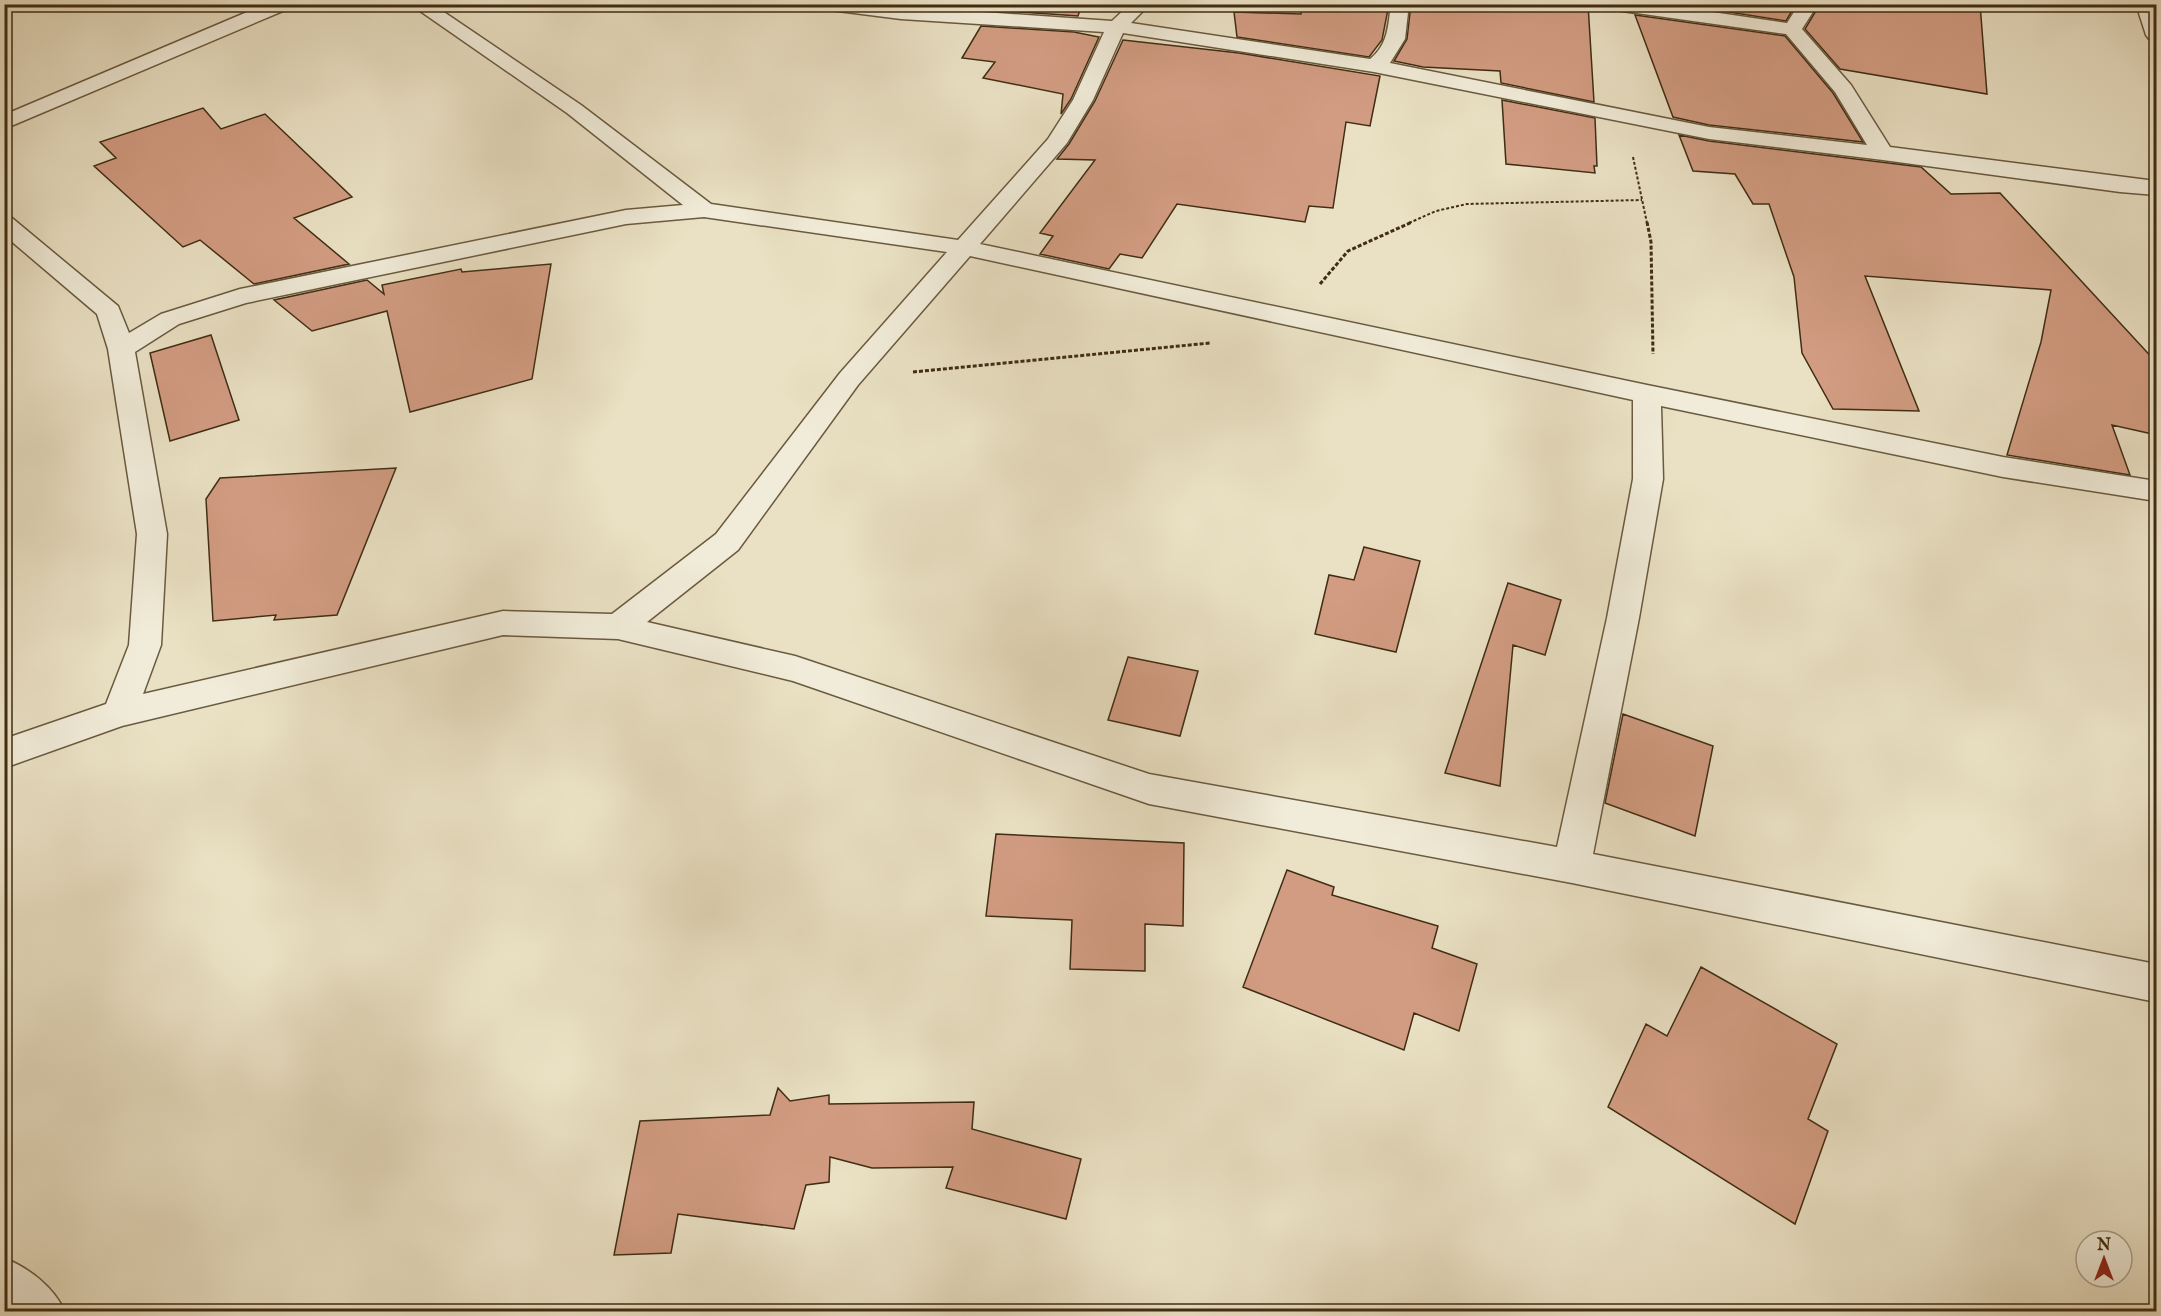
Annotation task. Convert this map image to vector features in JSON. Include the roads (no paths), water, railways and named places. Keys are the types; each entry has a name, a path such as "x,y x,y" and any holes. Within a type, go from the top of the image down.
{"street":[{"path":"4,123 283,4"},
{"path":"419,4 574,109 704,210"},
{"path":"830,4 862,10 961,19 1116,27 1374,66 1709,133 2157,188"},
{"path":"618,627 727,542 849,379 1056,143 1083,100 1116,27 1141,4"},
{"path":"1374,66 1389,56 1397,37 1400,4"},
{"path":"1615,4 1792,29 1844,89 1883,153"},
{"path":"1792,29 1809,4"},
{"path":"2145,4 2157,35"},
{"path":"121,349 170,319 240,297 626,217 704,210 966,248 1647,394 2003,467 2157,491"},
{"path":"4,223 109,311 121,349 152,534 146,645 119,713"},
{"path":"1572,866 1623,618 1648,479 1647,394"},
{"path":"4,754 119,713 503,623 618,627 795,669 1149,789 1572,866 2157,983"},
{"path":"4,1281 41,1311"}]}
